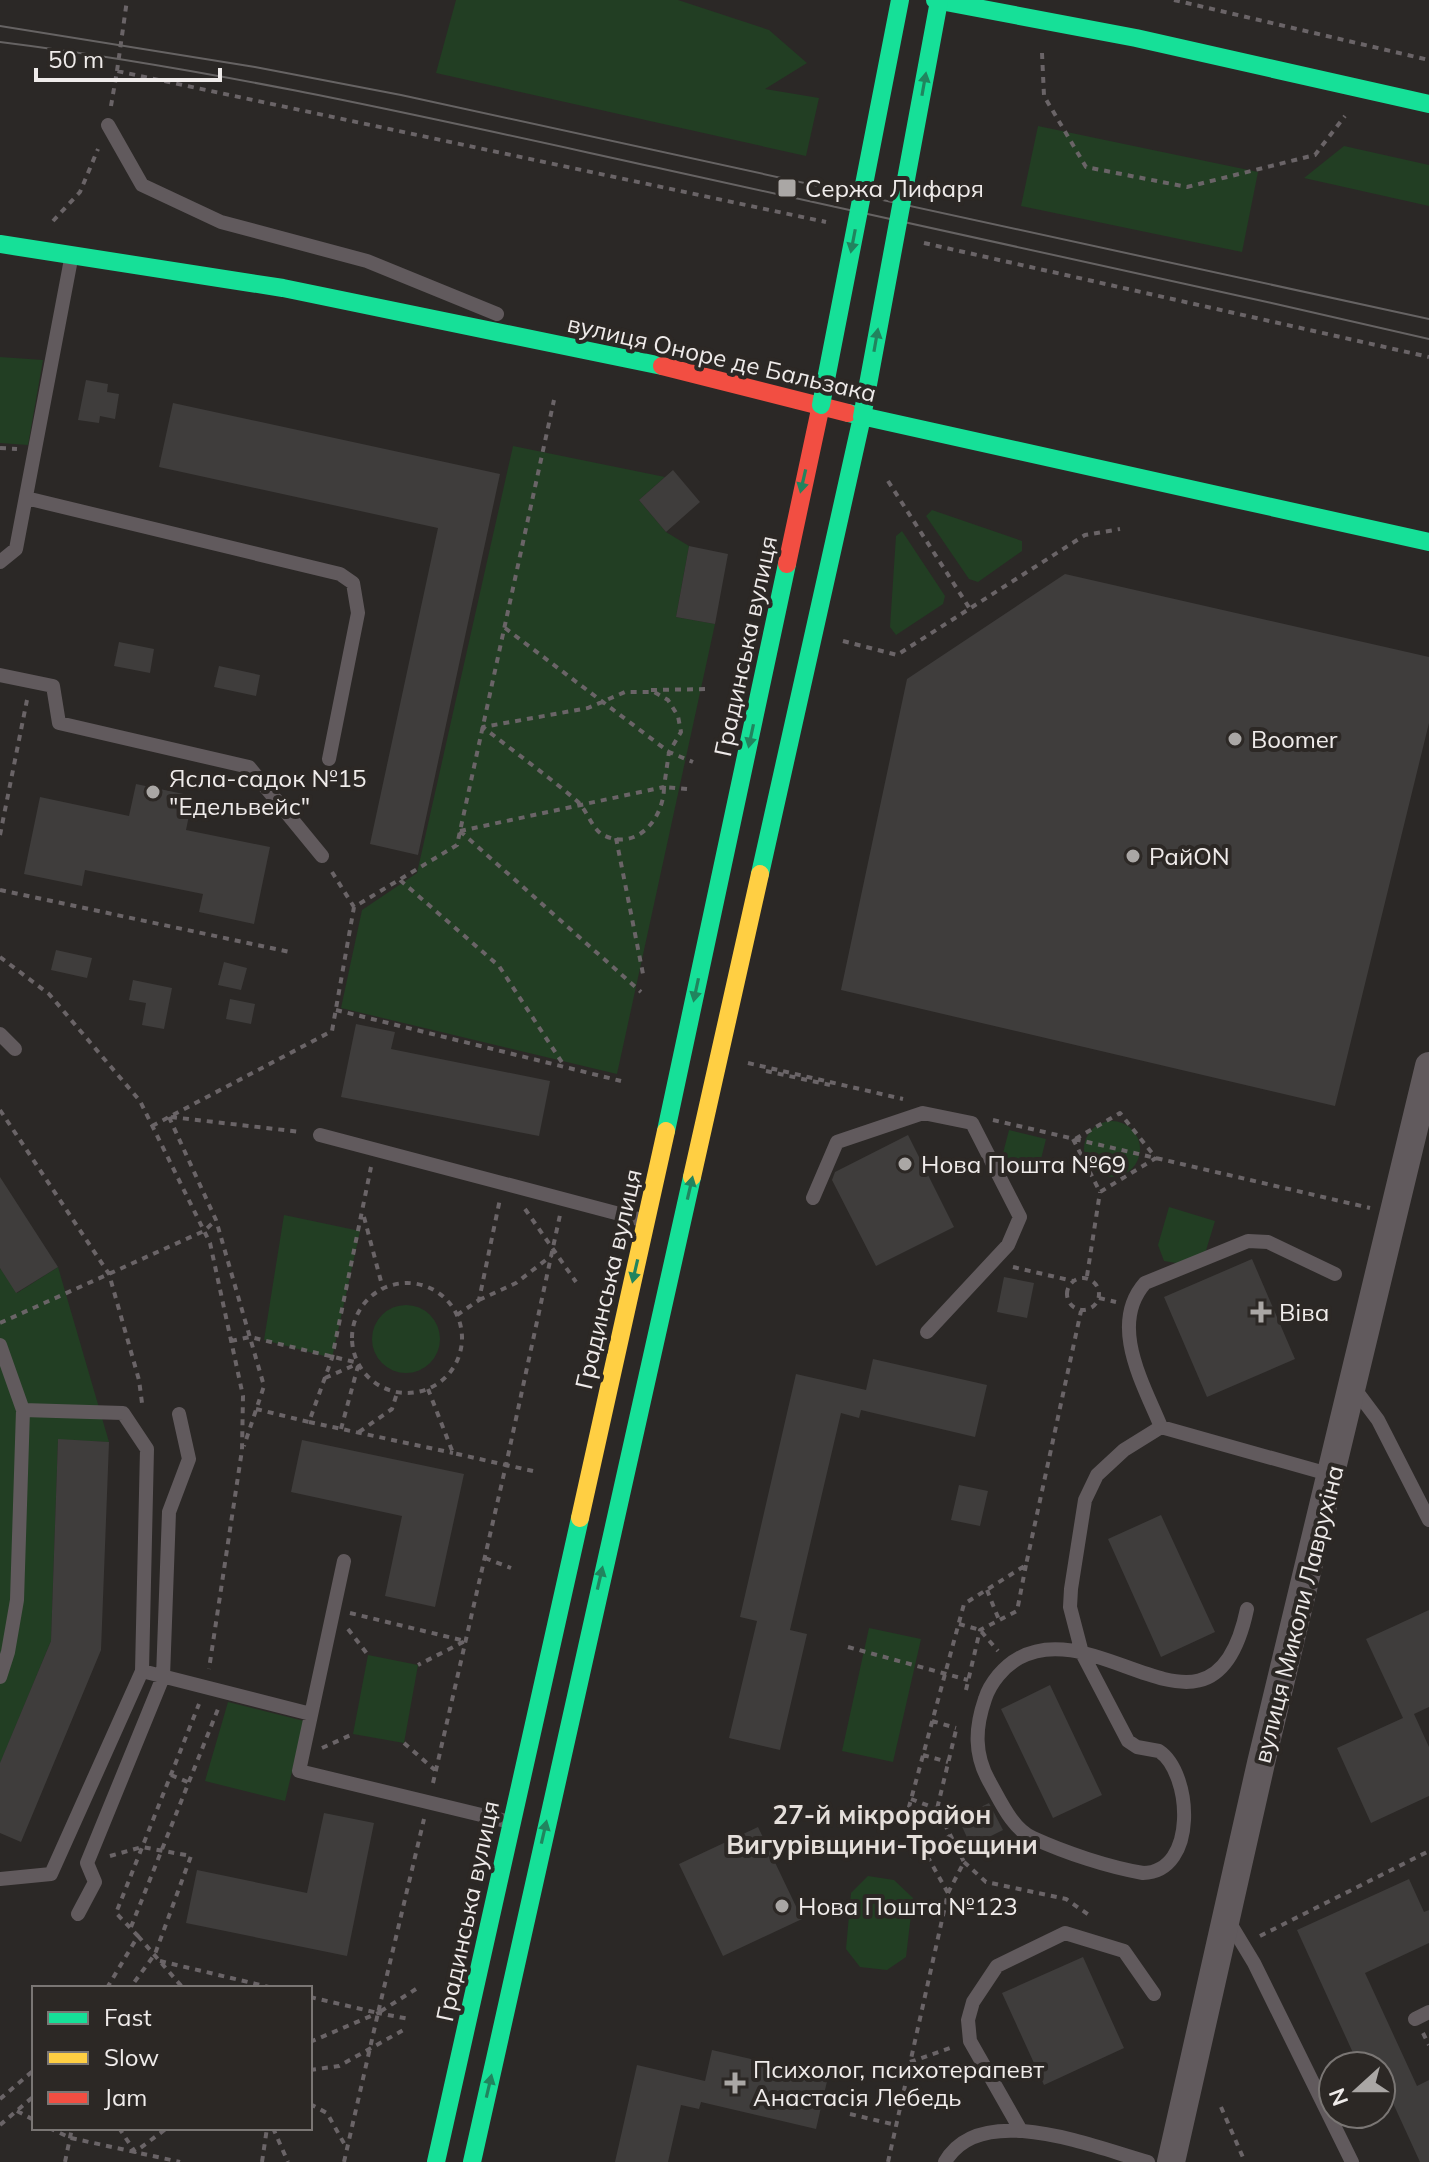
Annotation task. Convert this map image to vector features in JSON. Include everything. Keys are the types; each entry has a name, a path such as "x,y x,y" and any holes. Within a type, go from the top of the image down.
{"street":[{"name":"Градинська вулиця","path":"436,2162 647,1221 821,405 900,0"},
{"path":"472,2162 862,417 938,0 1136,38 1429,104"},
{"name":"вулиця Оноре де Бальзака","path":"0,244 72,253 463,323 862,417 1232,494 1429,542"},
{"name":"вулиця Миколи Лаврухіна","path":"1171,2162 1226,1917 1429,1066"}],"lane":[{"path":"108,125 142,185 221,222 367,261 583,349"},
{"path":"0,562 16,549 72,253"},
{"path":"26,498 340,574 353,583 358,613 329,759"},
{"path":"0,675 53,686 59,723 249,767 322,856"},
{"path":"0,1034 15,1049"},
{"path":"813,1198 837,1142 923,1113 972,1123 1020,1217 1008,1245 927,1332"},
{"path":"320,1135 647,1221"},
{"path":"1161,1427 1128,1347 1138,1295 1145,1283 1248,1241 1268,1242 1335,1274"},
{"path":"0,1345 23,1410 17,1600 8,1652 0,1677"},
{"path":"1354,1388 1378,1420 1429,1520"},
{"path":"0,1879 51,1874 142,1671 147,1449 123,1413 23,1410"},
{"path":"78,1914 95,1882 87,1863 163,1677 169,1512 189,1459 179,1414"},
{"path":"1247,1609 1237,1648 1226,1664 1192,1683 1168,1681 1082,1653 1060,1647 1035,1649 1009,1663 988,1691 978,1721 976,1741 985,1773 1022,1833 1136,1872 1158,1871 1176,1858 1182,1840 1181,1794 1174,1769 1159,1751 1137,1747 1128,1741 1082,1653 1070,1607 1085,1500 1097,1475 1124,1450 1161,1427 1332,1475"},
{"path":"344,1561 299,1771 511,1822"},
{"path":"142,1671 311,1714"},
{"path":"1226,1917 1254,1963 1352,2162"},
{"path":"1020,2129 970,2041 968,2020 973,2002 997,1966 1065,1933 1124,1951 1154,1994"},
{"path":"1415,2019 1429,2012"},
{"path":"945,2162 964,2142 1020,2129 1093,2155 1148,2162"}],"path":[{"path":"47,227 80,192 108,125 127,0"},
{"path":"1174,0 1429,60"},
{"path":"1042,49 1044,96 1086,167 1187,187 1315,155 1345,116"},
{"path":"117,71 831,223"},
{"path":"909,240 1429,357"},
{"path":"354,907 457,845 554,400"},
{"path":"888,481 970,609"},
{"path":"843,641 897,655 1085,535 1120,529"},
{"path":"505,628 669,752 693,762"},
{"path":"0,835 30,682"},
{"path":"483,727 588,708 641,690 710,689"},
{"path":"483,727 580,804 596,830 616,838 647,830 658,820 664,804 669,752 681,732 678,716 668,700 641,690"},
{"path":"460,831 664,787 687,789"},
{"path":"460,831 641,992"},
{"path":"616,838 644,979"},
{"path":"152,1126 332,1031 354,907 322,856"},
{"path":"400,880 499,966 565,1067"},
{"path":"0,890 290,952"},
{"path":"336,1010 621,1081"},
{"path":"737,1060 905,1099"},
{"path":"0,1110 109,1274 139,1380 142,1408"},
{"path":"1074,1139 1120,1113 1156,1158"},
{"path":"169,1117 320,1135"},
{"path":"169,1117 216,1220 264,1386 242,1450"},
{"path":"982,1117 1377,1209"},
{"path":"309,1422 332,1358 364,1214 373,1149"},
{"path":"504,1182 576,1282"},
{"path":"479,1300 504,1182"},
{"path":"1087,1277 1100,1192"},
{"path":"344,2162 485,1558 564,1198"},
{"path":"364,1214 383,1289"},
{"path":"0,1323 204,1231 216,1220"},
{"path":"457,1315 479,1300 516,1283 551,1256"},
{"path":"992,1263 1073,1281 1087,1277"},
{"path":"1073,1281 1067,1292 1071,1307 1081,1311 1093,1306 1099,1298 1096,1286 1087,1277"},
{"path":"411,1282 433,1289 451,1303 457,1315 462,1346 455,1367 440,1383 428,1389 397,1393 377,1385 359,1363 353,1348 352,1328 359,1309 383,1289 411,1282"},
{"path":"231,1341 250,1337 359,1363"},
{"path":"325,1378 359,1363"},
{"path":"341,1429 359,1363"},
{"path":"428,1389 453,1453"},
{"path":"358,1433 392,1409 397,1393"},
{"path":"256,1409 533,1471"},
{"path":"485,1558 511,1568"},
{"path":"987,1590 999,1620"},
{"path":"334,1609 465,1641"},
{"path":"334,1609 368,1655"},
{"path":"959,1624 980,1630 1009,1663"},
{"path":"418,1665 465,1641"},
{"path":"848,1647 968,1680"},
{"path":"130,1928 225,1692"},
{"path":"932,1721 956,1728"},
{"path":"302,1757 353,1734"},
{"path":"404,1743 435,1770"},
{"path":"923,1755 948,1762"},
{"path":"171,1775 190,1783"},
{"path":"911,1799 937,1809"},
{"path":"925,1852 950,1835"},
{"path":"87,1863 142,1847 162,1848 191,1856 155,1954 131,1986"},
{"path":"1260,1936 1429,1851"},
{"path":"964,1862 986,1882 1066,1899 1089,1915"},
{"path":"138,1936 181,1986"},
{"path":"160,1961 261,1986"},
{"path":"312,2041 378,2013 416,1989"},
{"path":"312,1997 409,2019"},
{"path":"312,2070 339,2066 407,2028"},
{"path":"910,2062 970,2041"},
{"path":"0,2099 32,2072"},
{"path":"0,2125 32,2098"},
{"path":"312,2105 327,2113 347,2149"},
{"path":"1221,2107 1245,2162"},
{"path":"17,2111 32,2119"},
{"path":"850,2114 896,2125"},
{"path":"53,2130 71,2138 180,2162"},
{"path":"65,2162 72,2130"},
{"path":"120,2130 135,2152"},
{"path":"135,2152 164,2130"},
{"path":"262,2162 267,2130"},
{"path":"274,2130 288,2162"}],"green space":[{"path":"456,0 678,0 769,30 807,63 765,89 819,98 806,156 436,73"},
{"path":"1038,126 1258,172 1242,252 1021,206"},
{"path":"1344,146 1429,165 1429,206 1304,178"},
{"path":"0,357 43,360 28,445 0,443"},
{"path":"513,446 665,477 639,500 666,532 689,546 676,617 715,624 617,1074 341,1008 362,910 417,873"},
{"path":"932,510 1022,541 1022,551 978,582 969,579 926,516"},
{"path":"902,531 945,596 943,604 896,635 890,627 896,536"},
{"path":"1112,1121 1132,1129 1140,1149 1132,1169 1112,1177 1092,1169 1084,1149 1092,1129"},
{"path":"1009,1130 1046,1139 1037,1175 1000,1165"},
{"path":"1169,1207 1215,1221 1204,1257 1182,1264 1164,1261 1158,1245"},
{"path":"284,1215 360,1231 332,1358 264,1340"},
{"path":"58,1267 109,1442 58,1440 51,1641 0,1764 0,1268 17,1293"},
{"path":"413,1305 434,1320 440,1339 438,1352 430,1363 413,1373 399,1373 382,1363 374,1352 372,1332 382,1315 393,1307"},
{"path":"869,1628 921,1639 893,1762 842,1751"},
{"path":"368,1655 418,1665 404,1743 353,1734"},
{"path":"228,1702 304,1721 285,1801 205,1781"},
{"path":"868,1876 894,1880 913,1898 906,1957 887,1970 860,1967 846,1949 851,1893"}],"building":[{"path":"86,380 108,384 107,392 119,394 115,419 100,416 99,423 78,420"},
{"path":"173,403 500,474 418,855 370,844 438,528 159,467"},
{"path":"673,470 700,502 666,532 639,500"},
{"path":"689,546 728,554 715,624 676,617"},
{"name":"РайON","path":"1065,574 1429,657 1429,723 1335,1106 841,990 907,679"},
{"path":"119,642 154,649 150,673 114,666"},
{"path":"219,666 260,675 256,696 214,687"},
{"path":"136,784 193,796 186,830 270,847 254,924 199,912 203,894 85,870 82,886 24,874 40,797 129,816"},
{"path":"56,950 92,958 87,978 51,970"},
{"path":"224,962 247,968 241,990 218,985"},
{"path":"133,980 172,988 164,1029 142,1025 146,1003 129,1000"},
{"path":"230,999 255,1004 251,1024 226,1019"},
{"path":"356,1024 395,1032 391,1049 550,1081 539,1136 341,1097"},
{"path":"908,1135 954,1227 876,1266 832,1180 835,1172"},
{"path":"0,1177 58,1267 16,1293 0,1268"},
{"path":"1252,1259 1295,1359 1207,1397 1164,1297"},
{"path":"1004,1277 1034,1283 1027,1318 997,1312"},
{"path":"873,1359 987,1385 975,1437 861,1410 859,1418 841,1413 790,1630 807,1634 780,1750 729,1738 757,1621 740,1617 796,1374 866,1390"},
{"path":"58,1439 109,1442 101,1650 21,1842 0,1833 0,1763 51,1641"},
{"path":"302,1440 464,1474 435,1607 385,1596 402,1516 291,1492"},
{"path":"959,1485 988,1491 980,1526 951,1520"},
{"path":"1161,1515 1215,1632 1161,1657 1108,1539"},
{"path":"1429,1610 1429,1707 1414,1714 1429,1747 1429,1796 1371,1823 1337,1748 1403,1718 1366,1639"},
{"path":"1050,1685 1102,1795 1053,1818 1001,1709"},
{"path":"989,1803 1003,1830 971,1846 958,1818"},
{"path":"324,1813 374,1823 347,1956 186,1923 197,1870 307,1893"},
{"path":"758,1827 802,1919 723,1956 679,1864"},
{"path":"1409,1879 1424,1912 1429,1910 1429,1943 1365,1973 1417,2086 1429,2080 1429,2162 1420,2162 1397,2112 1397,2050 1352,2050 1297,1930"},
{"path":"1083,1957 1124,2048 1044,2085 1002,1993"},
{"path":"712,2050 828,2077 816,2129 701,2102 699,2109 681,2105 668,2162 615,2162 637,2065 705,2081"}],"tram line":[{"path":"0,26 255,67 401,95 1429,319"},
{"path":"0,42 167,67 415,115 1429,339"}],"traffic: fast":[{"path":"821,405 900,0"},
{"path":"935,0 1136,38 1429,104"},
{"path":"862,417 939,1"},
{"path":"0,244 283,288 662,366"},
{"path":"848,413 1429,542"},
{"path":"760,874 862,417"},
{"path":"666,1131 787,564"},
{"path":"472,2162 692,1177"},
{"path":"436,2162 580,1518"}],"traffic: slow":[{"path":"692,1177 760,874"},
{"path":"580,1518 666,1131"}],"traffic: jam":[{"path":"662,366 848,413"},
{"path":"787,564 821,405"}],"place":[{"name":"Сержа Лифаря","path":"787,188"},
{"name":"Boomer","path":"1235,739"},
{"name":"Ясла-садок №15 \"Едельвейс\"","path":"153,792"},
{"name":"РайON","path":"1133,856"},
{"name":"Нова Пошта №69","path":"905,1164"},
{"name":"Віва","path":"1261,1312"},
{"name":"Нова Пошта №123","path":"782,1906"},
{"name":"Психолог, психотерапевт Анастасія Лебедь","path":"735,2083"}],"district":[{"name":"27-й мікрорайон Вигурівщини-Троєщини","path":"882,1829"}]}
